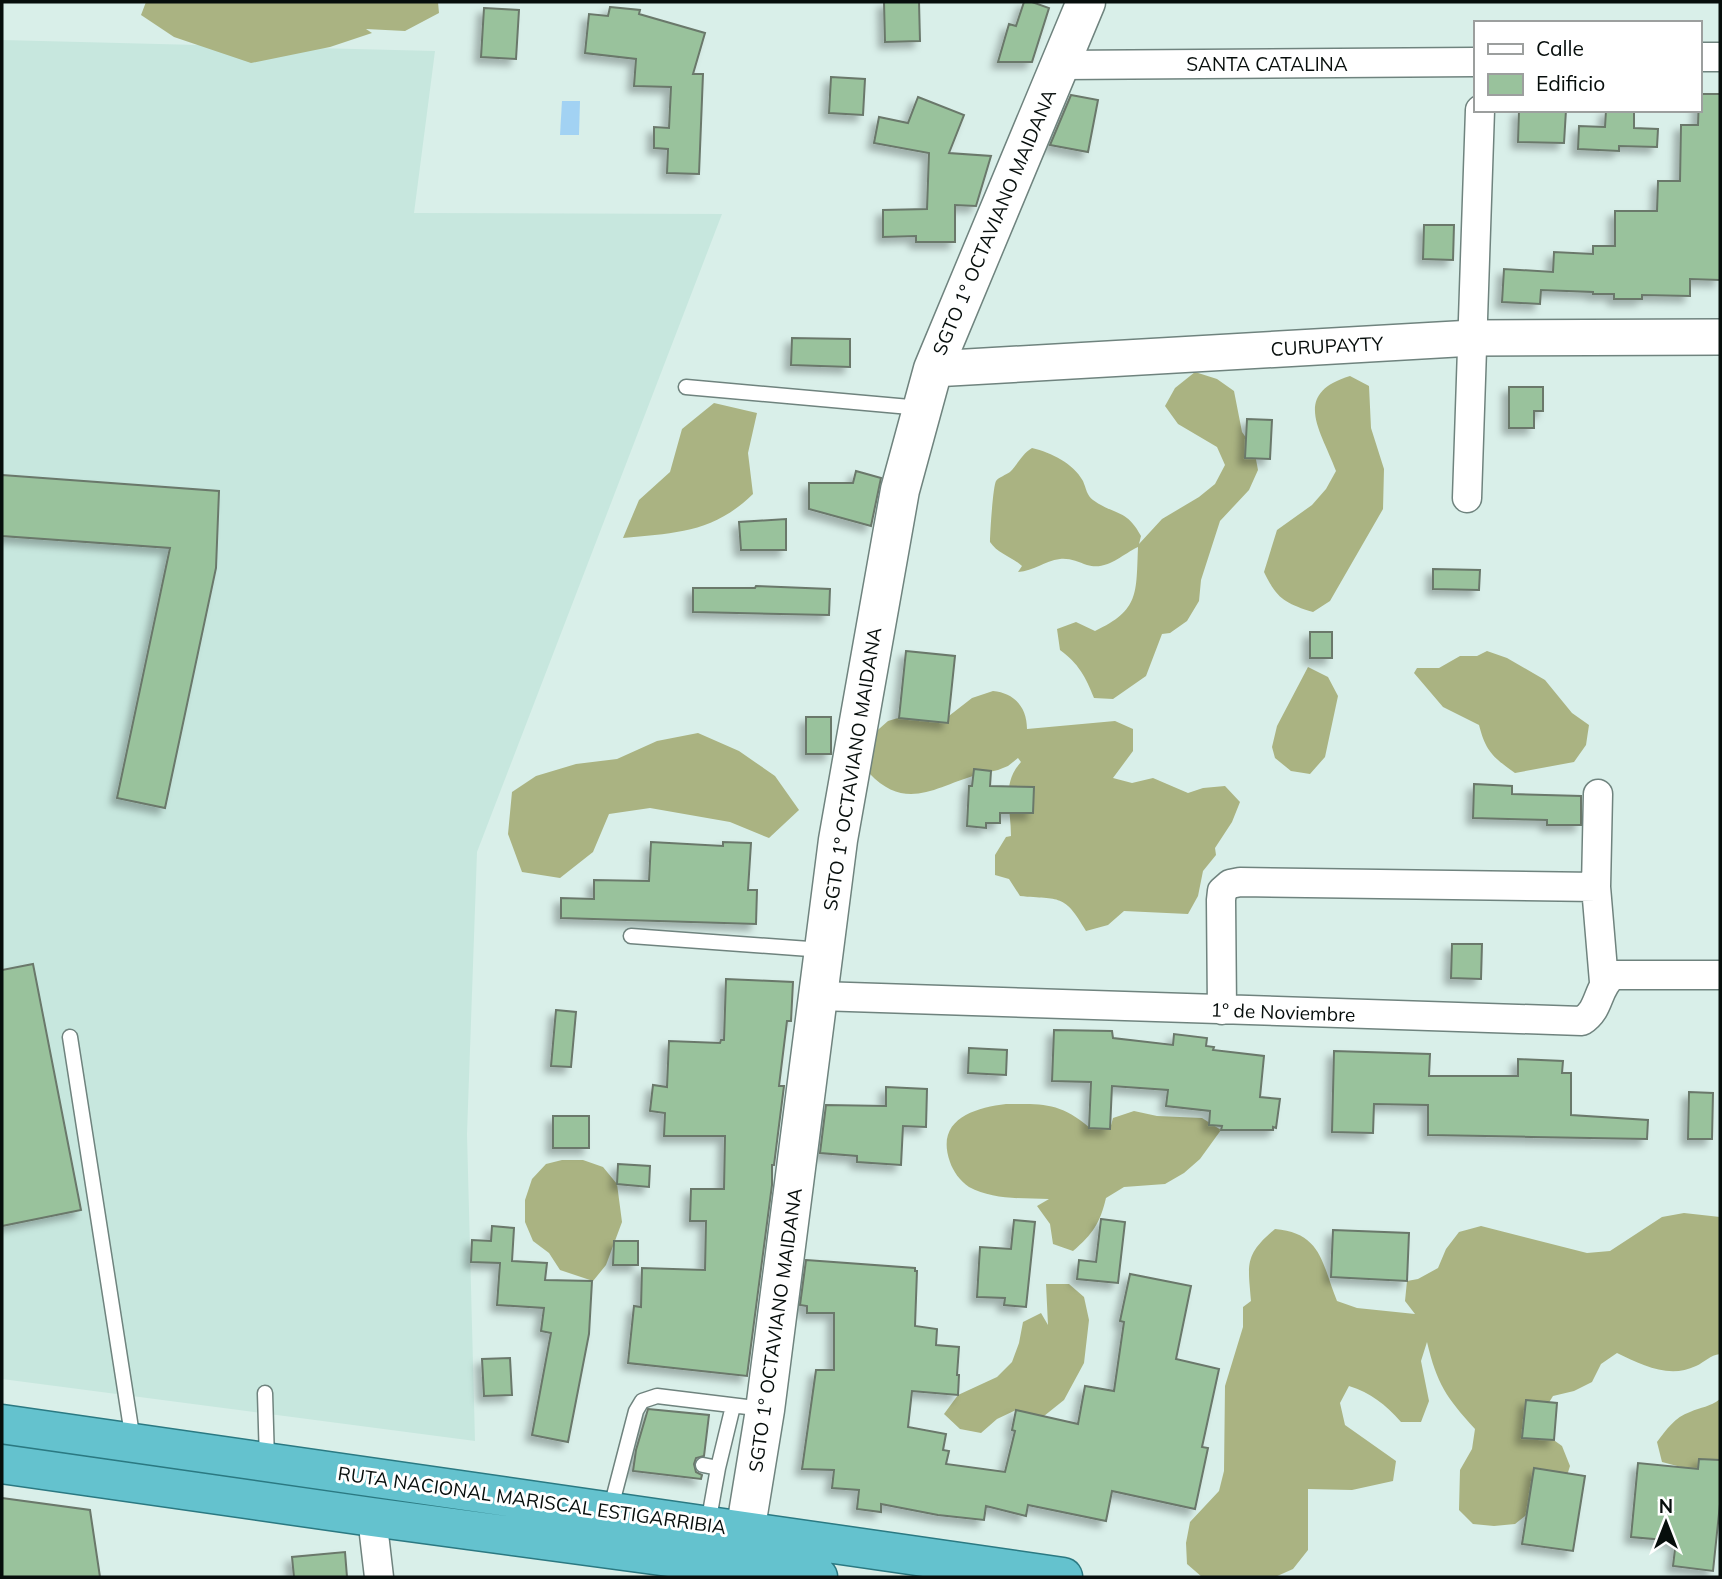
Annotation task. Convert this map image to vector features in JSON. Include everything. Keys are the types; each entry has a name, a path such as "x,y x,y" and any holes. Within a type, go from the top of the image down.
{"highway":[{"name":"RUTA NACIONAL MARISCAL ESTIGARRIBIA","path":"2,1424 708,1526 743,1549 818,1577"},
{"name":"RUTA NACIONAL MARISCAL ESTIGARRIBIA","path":"2,1464 372,1517 1063,1577"}],"main road":[{"name":"SGTO 1° OCTAVIANO MAIDANA","path":"743,1549 749,1408 819,996 838,840 900,489 933,369 1086,2"}],"street":[{"path":"1701,57 1720,57"},
{"name":"SANTA CATALINA","path":"1060,65 1474,62"},
{"path":"1467,498 1480,112"},
{"name":"CURUPAYTY","path":"933,369 1473,338 1720,337"},
{"path":"1598,794 1596,887 1604,982"},
{"path":"1222,1010 1221,900 1222,891 1230,884 1596,887"},
{"path":"1604,982 1613,975 1720,975"},
{"name":"1º de Noviembre","path":"819,996 1582,1021 1595,1009 1604,982"},
{"path":"372,1517 379,1577"}],"lane":[{"path":"686,387 922,409"},
{"path":"631,936 824,950"},
{"path":"70,1037 133,1443"},
{"path":"265,1393 267,1462"},
{"path":"610,1512 630,1454 636,1411 642,1401 657,1396 749,1408 718,1468 708,1526"},
{"path":"703,1465 718,1468"}],"shaded area":[{"path":"2,40 435,51 414,213 722,214 477,852 467,1134 475,1441 2,1379"}],"green space":[{"path":"146,2 438,2 439,13 405,31 366,29 372,33 330,47 251,63 174,37 141,15"},
{"path":"1195,372 1217,379 1234,391 1242,432 1254,449 1258,470 1249,490 1220,521 1201,580 1199,601 1187,621 1170,633 1162,634 1146,676 1113,699 1094,698 1081,671 1060,650 1057,629 1076,622 1095,631 1110,623 1128,607 1133,598 1137,577 1138,547 1101,566 1060,559 1018,572 1022,566 990,542 996,481 1010,472 1032,448 1054,456 1068,464 1079,475 1091,498 1125,517 1136,527 1141,536 1139,544 1162,519 1215,484 1225,465 1217,447 1178,424 1165,406 1175,388"},
{"path":"1350,376 1369,386 1371,428 1384,469 1383,509 1330,601 1313,612 1283,599 1264,572 1277,530 1312,505 1326,489 1336,471 1318,428 1316,403 1321,393 1332,384"},
{"path":"714,403 757,413 748,453 753,494 723,517 708,524 676,532 623,538 639,500 670,472 682,429"},
{"path":"1487,651 1507,658 1545,680 1572,713 1589,725 1586,745 1574,762 1515,773 1491,753 1484,742 1479,725 1443,707 1414,673 1417,668 1439,668 1460,656 1477,656"},
{"path":"1308,667 1328,677 1338,696 1325,757 1310,774 1291,771 1275,758 1272,747 1277,726"},
{"path":"993,691 1008,695 1018,703 1025,714 1027,729 1115,721 1133,729 1133,751 1113,778 1132,783 1153,778 1188,793 1203,788 1225,786 1240,802 1232,822 1215,848 1216,855 1203,871 1198,896 1188,914 1124,911 1108,925 1086,931 1066,904 1053,899 1020,896 1009,879 995,875 995,855 1006,837 1011,836 1008,797 1011,779 1021,762 1018,758 998,770 921,793 896,791 883,785 869,773 871,736 888,721 898,718 945,719 972,698"},
{"path":"698,733 739,751 775,776 799,810 769,838 730,822 650,808 609,814 593,852 560,878 522,872 508,834 512,792 536,776 576,764 617,759 657,741"},
{"path":"1006,1104 1051,1106 1069,1113 1090,1128 1110,1129 1113,1118 1134,1111 1157,1116 1202,1118 1221,1130 1200,1159 1184,1173 1165,1184 1124,1187 1106,1198 1095,1228 1073,1251 1053,1244 1050,1224 1037,1206 1049,1199 1008,1198 978,1191 963,1182 951,1165 947,1148 952,1126 970,1113"},
{"path":"562,1160 583,1160 603,1167 617,1184 622,1222 606,1265 593,1281 560,1270 549,1253 533,1241 525,1222 525,1200 532,1179 546,1164"},
{"path":"1684,1213 1720,1217 1720,1354 1686,1370 1666,1371 1617,1353 1601,1364 1592,1382 1574,1391 1553,1396 1542,1414 1544,1433 1562,1446 1570,1466 1564,1485 1515,1524 1473,1524 1459,1510 1460,1470 1472,1449 1475,1429 1444,1389 1427,1342 1421,1361 1429,1401 1421,1422 1401,1422 1377,1400 1349,1386 1340,1403 1345,1425 1396,1461 1393,1481 1352,1490 1308,1489 1308,1550 1293,1569 1275,1577 1202,1577 1187,1564 1186,1543 1190,1522 1219,1491 1224,1471 1225,1386 1243,1327 1243,1307 1251,1301 1250,1261 1258,1246 1275,1229 1291,1232 1311,1244 1323,1263 1337,1301 1357,1308 1415,1314 1405,1301 1407,1281 1418,1279 1438,1268 1446,1249 1459,1232 1481,1226 1587,1253 1610,1251 1662,1217"},
{"path":"1046,1284 1069,1284 1084,1297 1089,1320 1084,1363 1064,1400 1044,1416 1023,1414 1016,1410 997,1419 981,1433 960,1429 944,1414 958,1395 997,1377 1012,1362 1023,1322 1041,1313 1048,1325"},
{"path":"1720,1399 1720,1493 1681,1467 1662,1462 1657,1442 1680,1417"}],"water":[{"path":"562,101 580,101 579,135 560,135"}],"building":[{"path":"884,2 919,2 920,41 885,42"},
{"path":"1024,2 1049,8 1032,62 998,62 1009,24 1016,26"},
{"path":"610,7 640,10 639,14 705,33 693,74 703,74 699,174 667,173 668,149 654,148 654,127 669,128 671,87 634,86 636,59 585,53 589,14 608,16"},
{"path":"484,8 519,10 516,59 481,57"},
{"path":"831,77 865,79 863,115 829,113"},
{"path":"1701,94 1720,94 1720,280 1690,279 1690,296 1642,295 1642,299 1614,299 1614,294 1541,290 1540,304 1502,302 1504,269 1553,272 1554,252 1593,254 1593,246 1615,246 1615,211 1657,211 1658,181 1680,181 1681,125 1698,125"},
{"path":"1071,95 1098,100 1088,152 1050,145"},
{"path":"918,97 964,115 949,153 991,156 976,206 955,205 955,242 916,242 916,236 883,237 883,210 927,209 929,153 874,143 879,117 908,123"},
{"path":"1519,112 1566,112 1564,143 1518,142"},
{"path":"1606,112 1634,112 1634,128 1658,129 1657,147 1619,146 1619,151 1578,149 1579,126 1605,127"},
{"path":"1424,225 1454,225 1453,260 1423,259"},
{"path":"792,338 850,339 850,367 791,365"},
{"path":"1509,387 1543,387 1543,411 1534,411 1534,428 1509,428"},
{"path":"1247,419 1272,420 1270,459 1245,458"},
{"path":"856,471 881,478 871,526 809,509 809,483 853,483"},
{"path":"2,475 219,491 216,568 165,808 117,798 170,548 2,536"},
{"path":"786,519 786,550 741,550 739,522"},
{"path":"1433,569 1480,570 1479,590 1433,589"},
{"path":"756,586 830,589 829,615 693,612 693,588"},
{"path":"1310,632 1332,632 1332,658 1310,658"},
{"path":"906,651 955,656 948,723 899,718"},
{"path":"806,717 831,717 831,754 806,754"},
{"path":"974,769 991,771 990,786 1034,787 1033,813 1000,813 1000,823 986,823 986,828 967,826 969,786 972,786"},
{"path":"1474,784 1512,786 1512,794 1581,796 1581,825 1547,825 1547,820 1473,818"},
{"path":"651,842 723,846 723,842 751,843 748,890 757,890 756,924 561,918 561,898 594,899 594,880 649,881"},
{"path":"1452,944 1482,944 1481,979 1451,978"},
{"path":"33,964 81,1210 2,1226 2,970"},
{"path":"726,979 793,982 791,1021 787,1021 779,1086 784,1086 747,1376 628,1363 634,1306 641,1307 642,1268 705,1270 706,1221 690,1221 691,1189 724,1189 725,1136 664,1136 665,1113 650,1111 653,1085 667,1087 669,1041 720,1043 724,1040"},
{"path":"556,1010 576,1012 571,1067 551,1066"},
{"path":"1054,1030 1112,1031 1113,1038 1173,1045 1174,1034 1207,1038 1206,1046 1214,1047 1213,1050 1264,1056 1260,1097 1280,1099 1276,1128 1221,1130 1222,1126 1209,1125 1210,1111 1166,1106 1168,1090 1112,1086 1110,1129 1089,1128 1091,1082 1052,1081"},
{"path":"969,1048 1007,1050 1006,1075 968,1073"},
{"path":"1334,1051 1430,1054 1429,1076 1518,1076 1518,1059 1563,1061 1562,1073 1571,1073 1571,1115 1648,1120 1647,1139 1428,1135 1428,1105 1374,1104 1373,1133 1332,1132"},
{"path":"886,1087 927,1089 926,1127 903,1126 901,1165 857,1162 857,1156 820,1153 826,1105 886,1106"},
{"path":"1689,1092 1713,1093 1712,1139 1688,1139"},
{"path":"553,1116 589,1116 589,1148 553,1148"},
{"path":"618,1164 650,1166 649,1187 617,1184"},
{"path":"1101,1219 1125,1222 1118,1283 1077,1279 1079,1260 1096,1262"},
{"path":"1014,1220 1035,1222 1026,1307 1004,1305 1005,1298 977,1297 980,1247 1011,1249"},
{"path":"492,1226 514,1228 512,1261 547,1263 545,1280 592,1281 589,1334 568,1442 532,1435 551,1333 541,1331 544,1308 497,1305 500,1263 471,1262 472,1240 491,1241"},
{"path":"1333,1230 1409,1233 1407,1281 1331,1277"},
{"path":"614,1241 638,1241 638,1265 613,1265"},
{"path":"806,1260 915,1268 915,1326 937,1329 936,1345 959,1347 959,1375 958,1395 912,1391 908,1427 946,1434 943,1450 949,1451 946,1464 1005,1472 1015,1431 1012,1430 1016,1410 1078,1424 1085,1386 1114,1391 1124,1322 1120,1321 1130,1274 1191,1286 1176,1359 1219,1369 1202,1447 1208,1448 1195,1509 1112,1491 1106,1521 1028,1505 1026,1516 986,1506 984,1520 938,1515 881,1504 881,1512 857,1509 859,1490 832,1488 834,1470 802,1469 816,1370 834,1370 834,1313 807,1313 807,1306 800,1305"},
{"path":"510,1358 512,1395 484,1396 482,1359"},
{"path":"1526,1400 1557,1403 1554,1440 1522,1438"},
{"path":"648,1409 709,1415 704,1456 696,1458 694,1464 696,1472 702,1475 701,1479 633,1471"},
{"path":"1699,1459 1720,1460 1720,1504 1713,1571 1673,1566 1676,1541 1631,1537 1638,1463 1698,1469"},
{"path":"1534,1468 1585,1476 1573,1551 1522,1544"},
{"path":"2,1498 90,1510 100,1577 2,1577"},
{"path":"345,1552 347,1577 294,1577 292,1557"}]}
